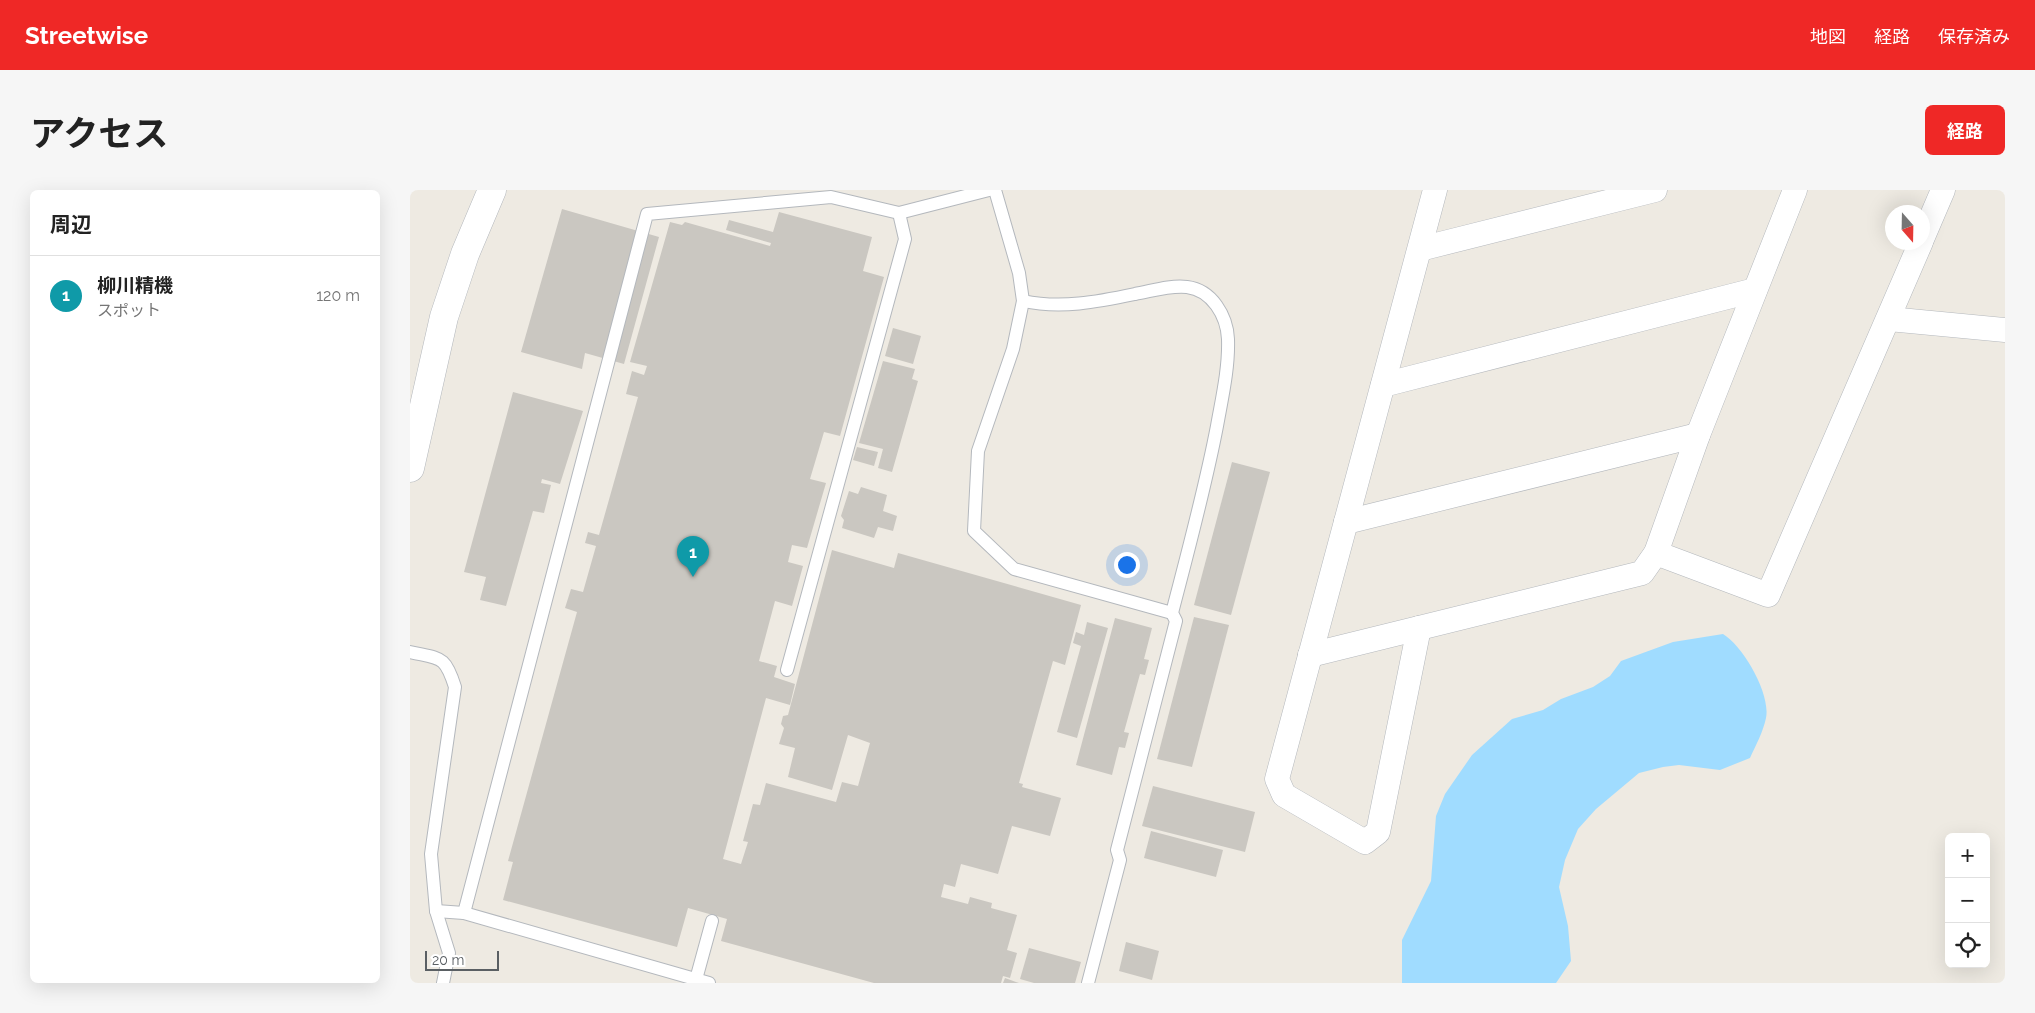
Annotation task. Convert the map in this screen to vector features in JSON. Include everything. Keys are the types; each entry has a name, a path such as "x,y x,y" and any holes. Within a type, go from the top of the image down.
{"street":[{"path":"410,468 444,317 465,254 492,190"},
{"path":"1419,628 1378,832 1365,842 1284,795 1277,779 1435,190"},
{"path":"1420,249 1655,190"},
{"path":"1310,655 1642,573 1656,553 1698,435 1795,190"},
{"path":"1930,222 1943,190"},
{"path":"1656,553 1768,595 1918,250"},
{"path":"1383,385 1756,290"},
{"path":"1889,319 2005,330"},
{"path":"1346,522 1698,435"}],"lane":[{"path":"464,913 647,214 831,197 899,213 989,190"},
{"path":"995,190 1019,272 1023,301 1013,349 978,451 974,531 1014,568 1172,613"},
{"path":"787,670 905,239 899,213"},
{"path":"1023,301 1039,304 1084,304 1164,288 1188,287 1207,294 1216,304 1224,321 1228,338 1221,404 1205,486 1172,613 1176,621 1117,850 1120,860 1088,983"},
{"path":"410,652 436,658 448,666 455,687 431,854 436,911 449,953 443,983"},
{"path":"436,911 464,913 695,981 709,983"},
{"path":"695,981 712,921"}],"water":[{"path":"1723,634 1731,640 1747,660 1760,684 1764,696 1766,718 1750,758 1720,770 1679,765 1639,773 1596,809 1578,829 1565,860 1559,887 1568,926 1571,961 1556,983 1402,983 1402,940 1431,881 1436,816 1445,794 1472,755 1512,719 1543,710 1561,699 1593,687 1610,676 1621,661 1673,642"}],"building":[{"path":"562,209 659,237 624,364 585,353 582,369 521,352"},
{"path":"779,212 872,237 863,271 884,277 840,436 824,432 810,479 826,483 807,548 792,545 788,562 803,566 792,606 775,601 759,661 777,666 774,677 795,684 790,705 766,698 723,859 741,864 748,842 743,841 753,804 760,805 766,783 836,802 842,782 858,786 870,743 848,735 832,790 788,777 795,748 779,744 784,728 781,724 783,716 788,715 832,550 894,568 898,553 1081,605 1065,665 1053,661 1019,783 1023,784 1022,787 1061,798 1050,836 1012,826 998,874 961,864 955,887 944,884 941,897 968,904 970,897 992,903 991,908 1017,915 1007,950 1017,953 1010,978 1003,976 1001,983 874,983 721,941 727,919 688,908 677,947 503,900 513,862 508,861 577,612 565,608 571,589 583,592 596,546 585,543 588,532 599,535 638,397 626,394 632,371 644,375 647,366 630,362 670,222 682,225 685,222 770,246 771,243 726,230 729,220 773,232"},
{"path":"893,328 921,336 913,364 885,356"},
{"path":"883,361 915,369 912,379 918,381 892,472 878,468 883,449 859,443"},
{"path":"513,392 583,411 560,484 542,479 541,483 551,485 544,513 533,511 506,606 480,600 486,577 464,572"},
{"path":"857,447 878,452 874,466 853,460"},
{"path":"1232,462 1270,472 1231,615 1194,605"},
{"path":"861,487 887,495 883,511 897,516 893,531 878,527 874,538 842,528 844,520 841,516 849,491 858,494"},
{"path":"1194,617 1229,625 1192,767 1157,759"},
{"path":"1115,618 1152,628 1144,659 1149,660 1145,675 1140,674 1124,732 1129,733 1125,748 1119,747 1112,775 1076,765"},
{"path":"1087,622 1108,628 1077,738 1057,732 1081,646 1073,643 1076,632 1084,635"},
{"path":"1153,786 1255,812 1245,852 1142,826"},
{"path":"1151,831 1223,850 1216,877 1144,858"},
{"path":"1126,942 1159,951 1152,980 1119,971"},
{"path":"1029,948 1081,962 1075,983 1034,983 1020,979"},
{"path":"1005,978 1019,983 1003,983"}],"place":[{"name":"柳川精機","path":"693,577"}]}
